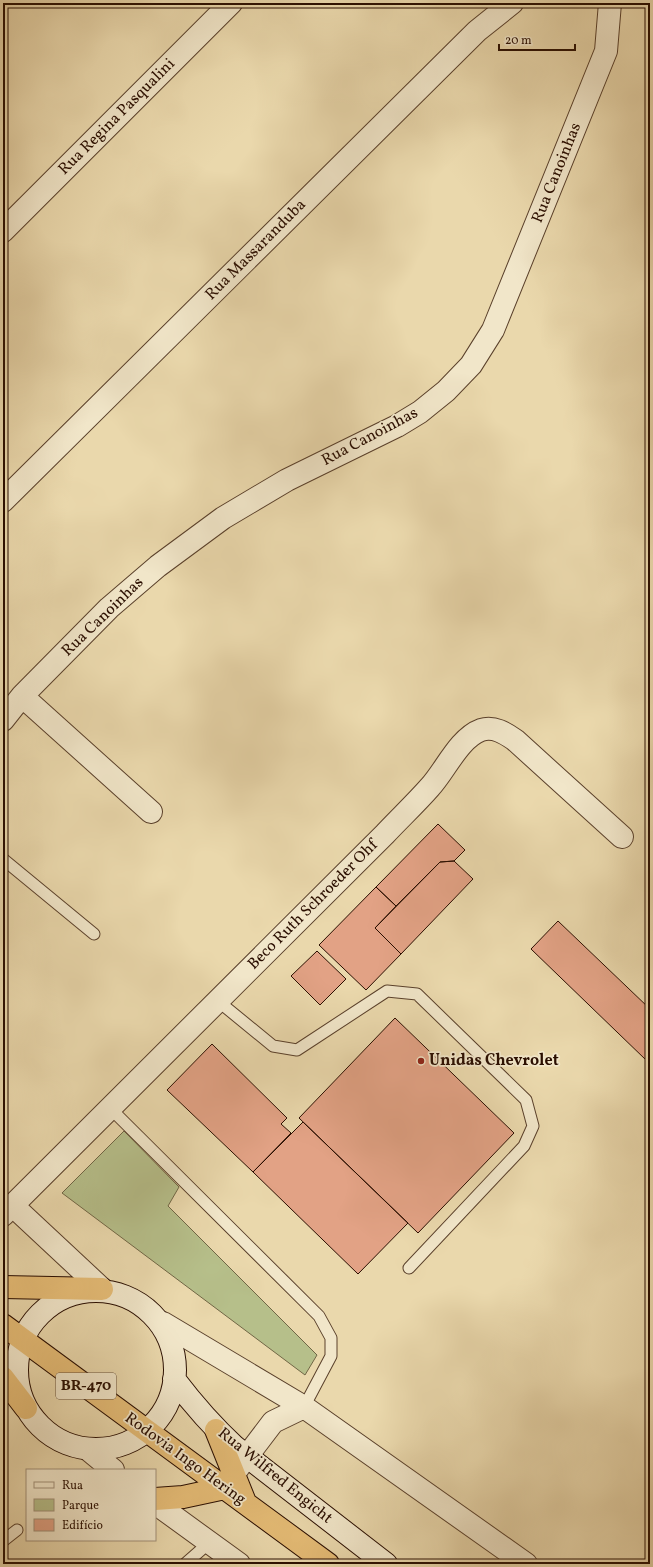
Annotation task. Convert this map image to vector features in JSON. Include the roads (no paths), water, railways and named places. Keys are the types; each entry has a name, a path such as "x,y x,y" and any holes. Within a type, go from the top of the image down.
{"highway":[{"path":"3,1286 102,1289"},
{"name":"Rodovia Ingo Hering","path":"3,1325 150,1433 229,1481 245,1503 328,1564"},
{"path":"3,1378 26,1408"},
{"path":"156,1499 183,1497 229,1481 216,1430"}],"street":[{"name":"Rua Regina Pasqualini","path":"3,231 231,3"},
{"name":"Rua Massaranduba","path":"3,501 478,31 512,3"},
{"name":"Rua Canoinhas","path":"3,720 22,696 109,608 158,566 223,518 287,480 397,426 414,416 446,392 471,365 493,330 606,51 610,3"},
{"path":"22,696 151,812"},
{"name":"Beco Ruth Schroeder Ohf","path":"8,1210 385,834 431,786 454,754 467,740 480,730 491,729 504,732 515,740 622,837"},
{"path":"8,1210 102,1289 136,1299 163,1323 304,1407 526,1564"},
{"path":"102,1289 69,1294 41,1312 22,1340 16,1374 26,1408 52,1438 90,1451 112,1469"},
{"path":"90,1451 121,1448 150,1433 164,1412 174,1379 171,1346 163,1323"},
{"name":"Rua Wilfred Engicht","path":"174,1379 192,1404 216,1430 247,1456 386,1564"},
{"path":"229,1481 273,1422 304,1407"},
{"path":"156,1504 239,1564"}],"lane":[{"path":"3,859 94,934"},
{"path":"218,1001 273,1046 297,1050 387,991 417,994 526,1100 532,1126 524,1146 409,1268"},
{"path":"110,1108 319,1316 331,1338 332,1356 304,1407"},
{"path":"3,1541 17,1530"},
{"path":"185,1564 210,1542"}],"place":[{"name":"Unidas Chevrolet","path":"421,1061"}]}
